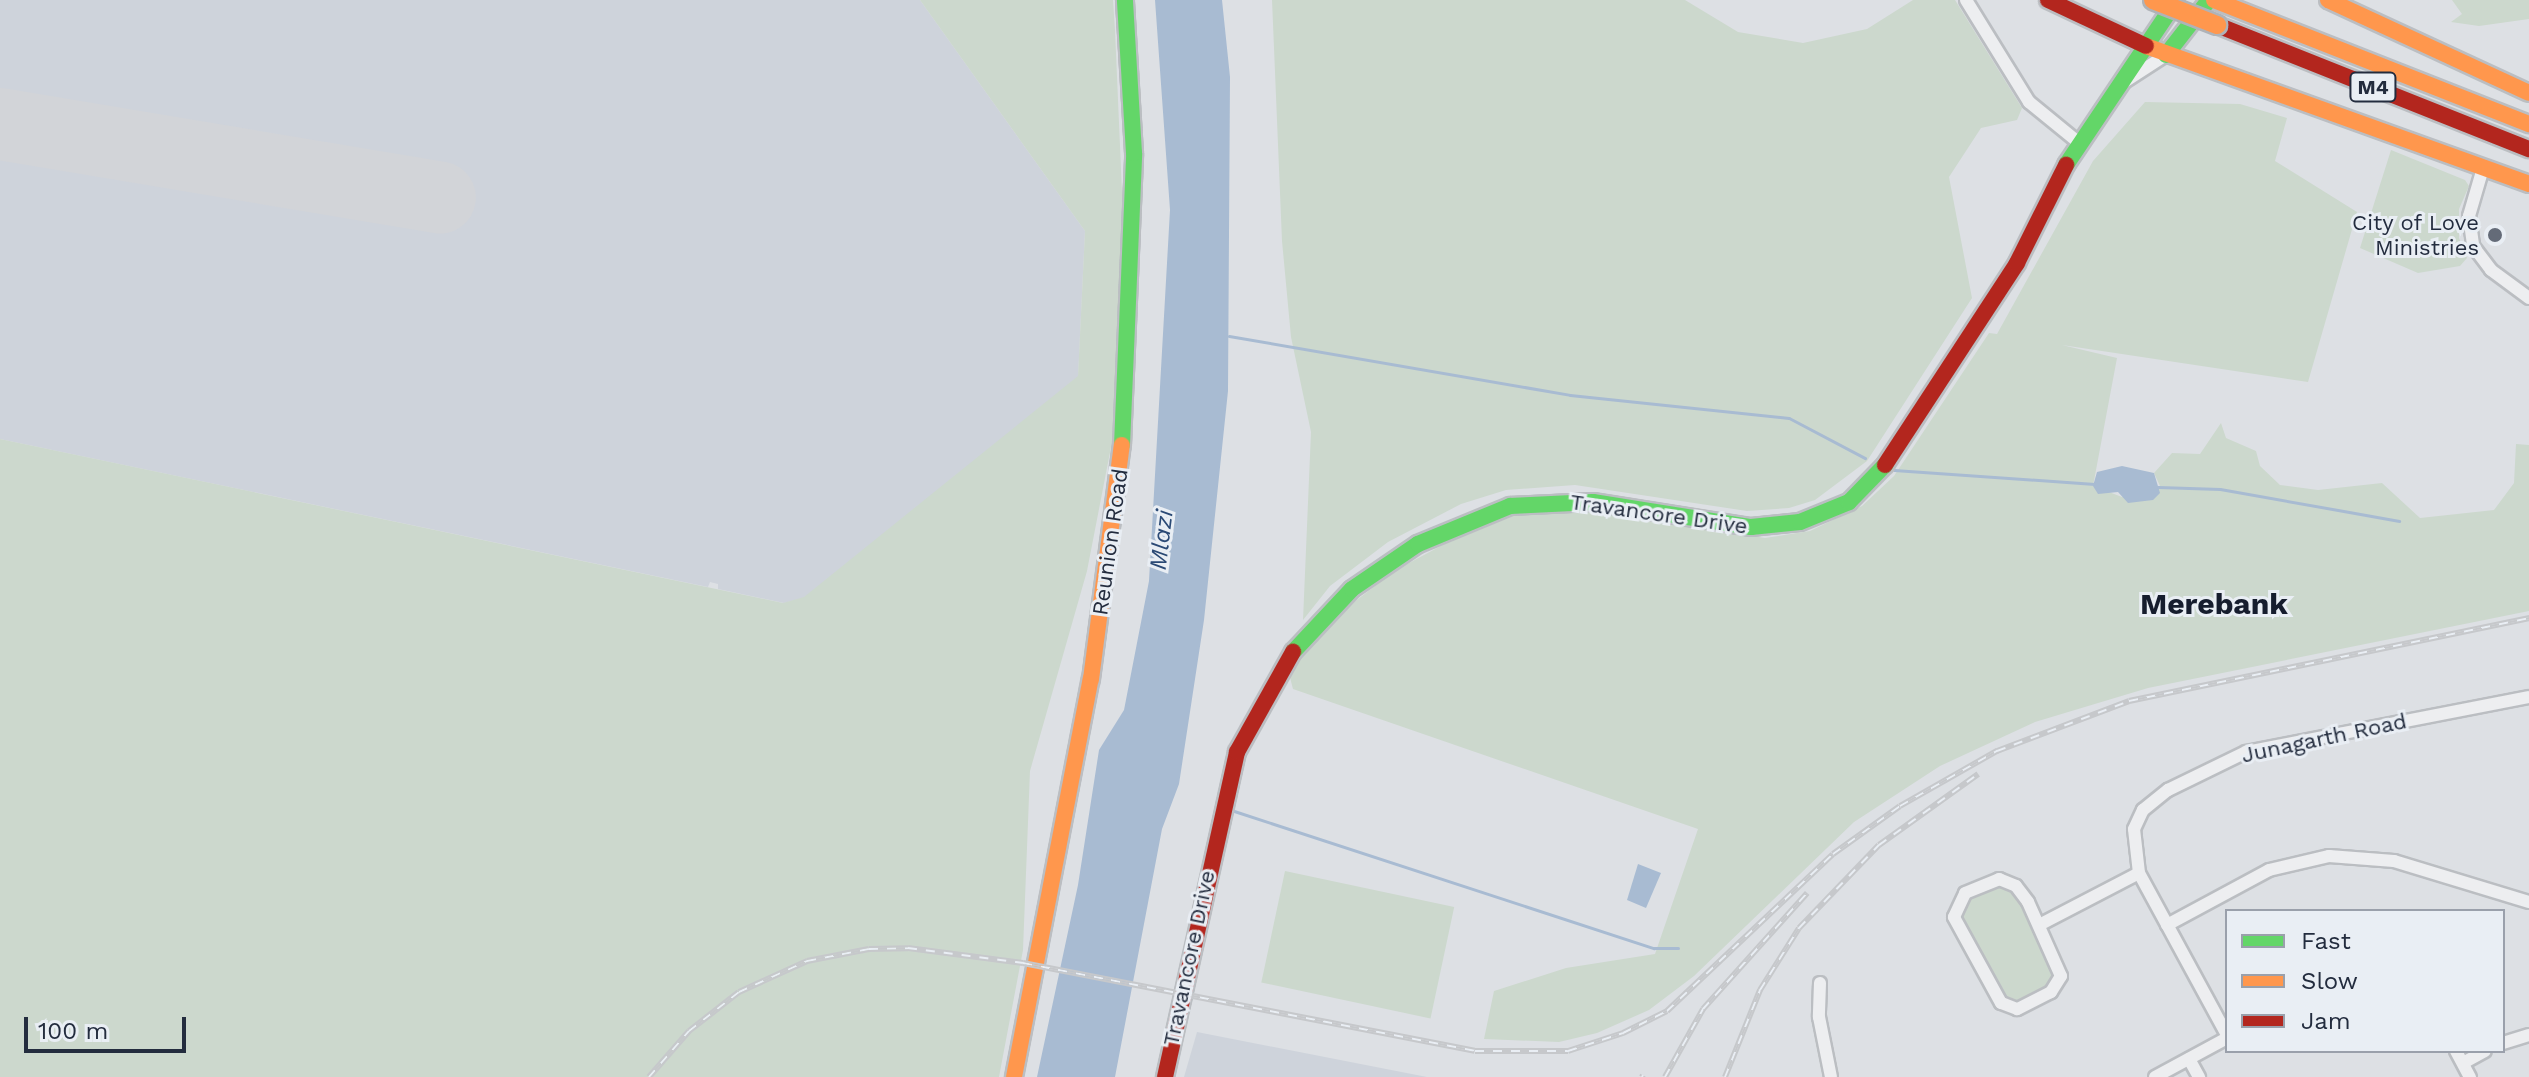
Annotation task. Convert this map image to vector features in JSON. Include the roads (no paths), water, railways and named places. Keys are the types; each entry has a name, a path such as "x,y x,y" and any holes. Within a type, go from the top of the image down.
{"main road":[{"name":"Reunion Road","path":"1014,1077 1091,679 1121,468 1134,153 1125,0"},
{"path":"2048,0 2166,55 2298,98 2529,184"},
{"name":"M4","path":"2153,0 2529,149"},
{"name":"Travancore Drive","path":"1165,1077 1237,752 1259,701 1318,620 1352,589 1418,544 1510,506 1593,502 1751,527 1800,522 1844,505 1887,463 1968,343 2017,263 2078,142 2177,0"},
{"path":"2328,0 2529,93"},
{"path":"2166,55 2217,2"},
{"name":"M4","path":"2217,2 2529,124"}],"street":[{"path":"1966,0 2032,106 2078,142"},
{"path":"2118,86 2166,55"},
{"path":"2483,168 2470,210 2473,246 2491,270 2529,298"},
{"name":"Junagarth Road","path":"2225,1032 2139,873 2134,829 2143,810 2156,797 2228,758 2529,697"},
{"path":"2167,925 2269,870 2329,856 2394,861 2529,902"},
{"path":"2041,924 2139,873"},
{"path":"1999,879 2016,886 2041,924 2061,976 2051,992 2027,1006 2007,1008 1957,926 1954,907 1965,893 1999,879"},
{"path":"1820,983 1819,1017 1831,1077"},
{"path":"2505,1042 2529,1035"},
{"path":"2155,1077 2225,1037"},
{"path":"2460,1057 2470,1077"},
{"path":"2189,1059 2199,1077"}],"water":[{"name":"Mlazi","path":"1155,0 1222,0 1230,77 1228,391 1204,620 1179,784 1162,829 1115,1077 1037,1077 1078,885 1099,750 1124,710 1149,581 1170,210"},
{"path":"2122,466 2154,473 2160,493 2153,500 2128,503 2118,492 2098,494 2093,486 2097,472"},
{"path":"1638,864 1661,873 1646,908 1627,900"}],"waterway":[{"path":"1229,336 1570,395 1789,418 1865,458"},
{"path":"1894,470 2095,484"},
{"path":"2158,487 2220,489 2399,521"},
{"path":"1234,811 1654,948 1678,948"}],"railway":[{"path":"649,1077 689,1031 739,992 807,961 869,949 908,948 1023,963 1475,1051 1568,1051 1623,1033 1667,1011 1833,854 1900,806 1997,751 2129,701 2529,618"},
{"path":"1725,1077 1760,990 1799,928 1879,845 1978,774"},
{"path":"1665,1077 1703,1009 1807,893"}],"place":[{"name":"City of Love Ministries","path":"2495,235"}],"district":[{"name":"Merebank","path":"2214,604"}]}
